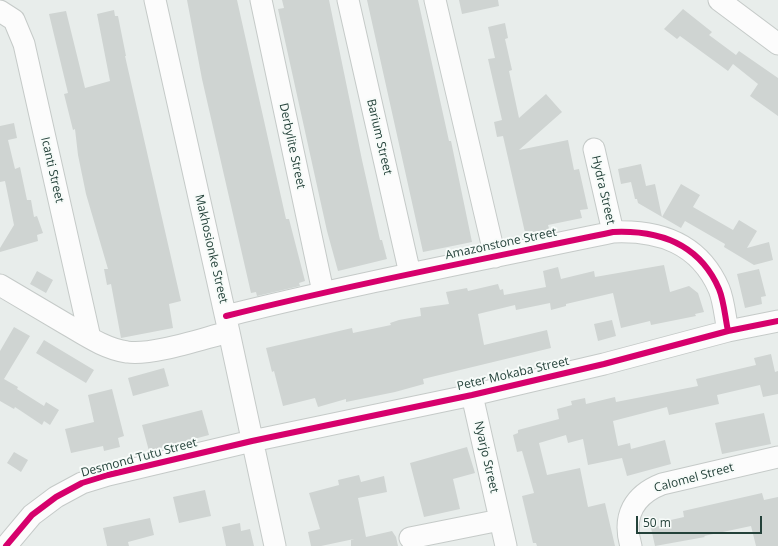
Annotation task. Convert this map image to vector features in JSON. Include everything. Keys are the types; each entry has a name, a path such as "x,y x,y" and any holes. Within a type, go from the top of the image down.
{"street":[{"name":"Makhosionke Street","path":"155,0 228,324 275,546"},
{"name":"Derbylite Street","path":"261,0 323,292"},
{"name":"Barium Street","path":"348,0 410,274"},
{"path":"435,0 495,257"},
{"path":"719,0 778,44"},
{"name":"Icanti Street","path":"0,11 14,20 24,44 90,338"},
{"name":"Hydra Street","path":"594,149 613,232"},
{"name":"Amazonstone Street","path":"228,324 323,292 613,232 636,231 658,234 678,244 697,257 711,274 719,290 728,331"},
{"path":"0,285 90,338 127,352 143,352 228,324"},
{"name":"Peter Mokaba Street","path":"252,441 472,395 604,364 728,331 778,321"},
{"name":"Nyarjo Street","path":"472,395 506,546"},
{"name":"Desmond Tutu Street","path":"6,546 32,515 56,497 82,483 108,475 252,441"},
{"name":"Calomel Street","path":"631,546 628,528 629,515 640,496 650,489 662,484 778,457"},
{"path":"410,538 500,520"}],"building":[{"path":"187,0 237,0 286,219 289,219 305,281 299,283 300,286 257,296 256,292 251,293 202,79"},
{"path":"282,0 329,0 362,160 380,240 382,240 387,259 338,271 327,231 278,9 284,8"},
{"path":"367,0 418,0 449,141 451,141 472,242 423,252"},
{"path":"459,0 498,0 499,6 462,14"},
{"path":"683,9 712,32 709,35 736,55 739,51 778,78 778,116 750,96 758,84 733,64 728,71 680,36 677,39 664,29"},
{"path":"114,10 115,16 118,16 125,56 181,301 169,304 173,328 121,338 111,284 107,285 104,269 108,269 86,194 78,155 75,129 73,130 64,94 68,93 49,14 66,11 85,88 110,81 97,14"},
{"path":"505,23 508,38 505,39 512,70 509,71 519,118 546,94 562,112 519,150 568,140 574,170 579,169 588,209 580,210 582,218 548,225 550,232 526,237 503,136 497,137 494,122 502,120 488,59 495,58 488,27"},
{"path":"14,123 17,138 8,140 15,169 20,167 27,200 31,200 34,217 37,216 43,233 37,235 38,241 0,252 0,248 14,225 5,181 0,182 0,126"},
{"path":"641,164 646,186 655,184 662,217 638,203 637,199 635,199 631,182 621,184 618,169"},
{"path":"681,184 700,195 693,207 733,230 739,220 757,231 747,248 769,242 773,260 754,265 724,247 725,244 685,221 681,228 662,217"},
{"path":"664,265 670,292 689,286 698,293 704,312 695,314 696,316 651,325 650,321 621,328 613,293 566,304 566,306 551,310 550,303 516,310 515,305 478,314 484,345 547,330 551,348 423,379 424,384 395,392 346,402 346,399 318,407 315,398 283,406 274,371 272,372 266,348 352,328 353,333 391,325 390,323 399,320 421,316 420,308 449,304 446,292 467,288 468,291 498,284 500,290 503,289 504,295 546,287 543,271 558,267 561,279 594,271 595,277"},
{"path":"759,269 766,296 761,297 762,304 745,308 737,274"},
{"path":"37,271 53,280 46,293 30,284"},
{"path":"612,320 616,336 598,341 594,324"},
{"path":"14,327 30,336 4,379 18,387 17,389 44,406 46,402 59,410 50,425 44,421 42,425 15,407 14,409 0,401 0,351"},
{"path":"44,340 94,370 86,383 36,353"},
{"path":"771,354 775,372 778,371 778,394 763,397 760,385 717,395 719,404 669,415 667,407 613,421 618,446 630,443 631,449 665,440 671,464 627,476 622,458 588,465 583,439 568,443 566,435 539,443 547,475 580,468 588,507 605,503 615,546 537,546 536,543 533,543 522,496 534,493 522,451 517,452 513,435 518,433 518,430 559,419 557,409 572,405 571,401 585,398 586,404 615,397 616,402 698,386 696,379 756,365 754,358"},
{"path":"164,368 169,386 133,396 128,378"},
{"path":"112,389 124,436 118,438 120,447 104,451 103,446 71,453 65,429 94,422 88,395"},
{"path":"202,410 209,435 149,451 142,425"},
{"path":"764,413 771,444 722,454 715,423"},
{"path":"467,447 475,473 453,479 460,509 424,517 410,463"},
{"path":"14,452 28,460 21,472 7,463"},
{"path":"359,475 361,482 384,476 387,492 358,498 366,537 392,531 396,537 398,546 351,546 351,540 354,539 321,546 311,546 308,532 320,529 309,493 339,485 338,480"},
{"path":"205,490 211,516 179,523 173,497"},
{"path":"762,493 764,500 778,497 778,546 756,546 751,526 704,536 705,537 655,546 651,528 663,525 662,522 684,517 683,511"},
{"path":"150,518 154,535 128,542 129,546 107,546 103,528"},
{"path":"240,523 241,531 250,529 254,546 226,546 222,527"}],"cycle path":[{"path":"226,316 371,282 613,232 630,232 661,237 676,242 689,250 700,260 711,273 721,294 728,331"},
{"path":"6,546 32,515 56,497 82,483 108,475 252,441 472,395 604,364 728,331 778,321"}]}
